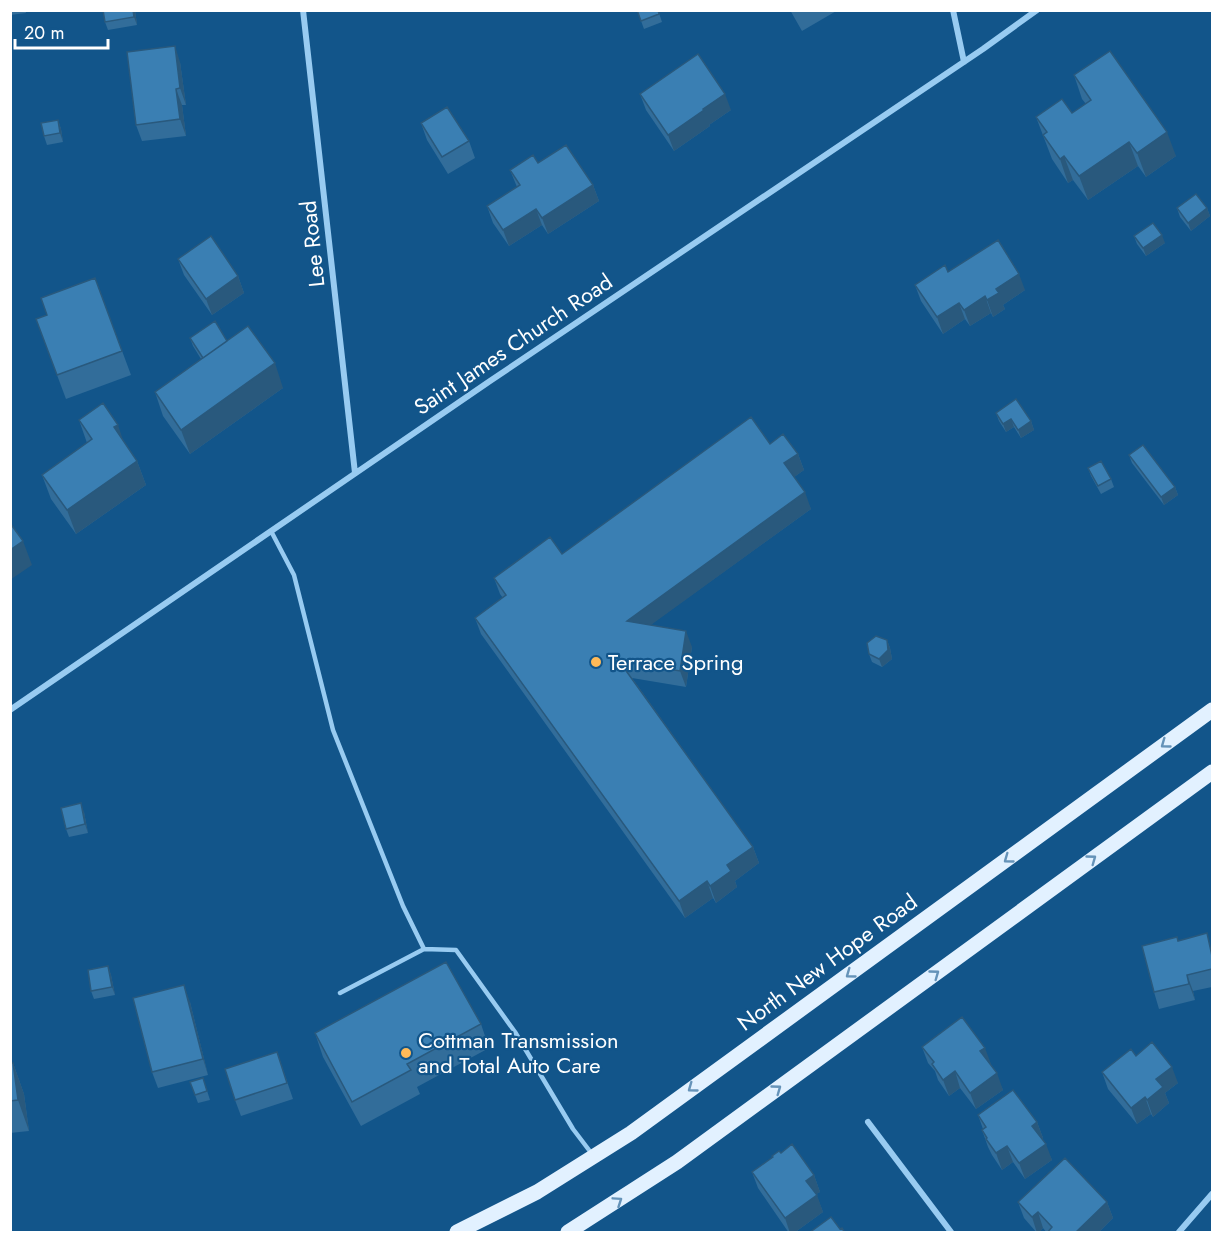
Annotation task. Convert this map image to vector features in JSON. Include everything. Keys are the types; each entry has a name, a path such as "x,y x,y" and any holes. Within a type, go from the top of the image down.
{"main road":[{"name":"North New Hope Road","path":"457,1233 537,1192 631,1133 1212,710"},
{"path":"568,1233 676,1162 1212,772"}],"street":[{"name":"Lee Road","path":"303,10 356,473"},
{"path":"953,10 964,62"},
{"name":"Saint James Church Road","path":"10,710 964,62 1037,10"},
{"path":"868,1122 951,1233"},
{"path":"1179,1233 1212,1194"}],"lane":[{"path":"271,531 294,575 333,730 403,906 424,949"},
{"path":"340,993 424,949 456,950 515,1032 573,1129 594,1156"}],"building":[{"path":"103,10 133,10 134,17 105,22"},
{"path":"637,10 658,10 659,14 641,21"},
{"path":"175,46 180,88 176,89 180,119 136,125 127,52"},
{"path":"1110,51 1167,132 1137,153 1129,142 1079,176 1064,156 1060,159 1043,135 1047,132 1036,117 1062,99 1072,113 1091,100 1074,75"},
{"path":"698,54 725,94 668,135 640,94"},
{"path":"447,107 469,141 442,157 421,123"},
{"path":"58,120 60,133 44,136 41,123"},
{"path":"566,145 593,185 542,218 536,209 503,230 487,206 520,185 510,170 533,155 538,163"},
{"path":"1196,194 1207,208 1188,223 1177,208"},
{"path":"1153,223 1162,235 1143,248 1134,236"},
{"path":"211,236 238,276 206,299 178,259"},
{"path":"998,240 1019,274 996,289 999,293 987,300 985,296 964,310 959,303 937,317 915,285 945,265 948,272"},
{"path":"95,278 122,351 57,375 36,319 47,315 41,298"},
{"path":"215,321 227,341 203,358 190,338"},
{"path":"248,326 275,363 181,430 155,392"},
{"path":"1016,399 1031,421 1018,430 1011,419 1003,424 996,413"},
{"path":"103,403 118,425 114,427 137,461 67,510 42,475 92,439 79,420"},
{"name":"Terrace Spring","path":"751,417 770,444 783,434 798,454 784,463 805,492 627,621 686,631 680,671 619,661 753,847 727,865 731,871 710,886 707,881 679,901 475,618 506,595 494,578 550,537 562,554"},
{"path":"1143,445 1175,487 1161,497 1129,455"},
{"path":"1101,461 1111,479 1098,486 1088,468"},
{"path":"10,523 23,541 10,550"},
{"path":"876,636 887,640 888,650 879,659 869,654 867,643"},
{"path":"81,803 85,824 66,829 61,808"},
{"path":"1207,933 1212,969 1187,975 1189,984 1154,992 1142,946 1177,937 1178,941"},
{"name":"Cottman Transmission and Total Auto Care","path":"446,962 481,1024 407,1064 411,1070 352,1102 315,1033"},
{"path":"108,966 112,987 91,991 88,970"},
{"path":"184,985 203,1059 152,1072 133,998"},
{"path":"962,1017 985,1048 980,1051 997,1073 970,1093 955,1071 943,1080 932,1064 934,1062 922,1047"},
{"path":"1152,1042 1172,1067 1156,1079 1163,1087 1147,1100 1145,1097 1131,1108 1102,1072 1131,1049 1136,1056"},
{"path":"277,1052 287,1083 235,1100 225,1069"},
{"path":"10,1063 13,1063 18,1100 10,1101"},
{"path":"203,1078 207,1091 195,1095 190,1082"},
{"path":"1013,1090 1037,1122 1032,1126 1046,1144 1019,1163 1007,1146 996,1153 986,1139 982,1130 986,1127 978,1115"},
{"path":"792,1144 814,1175 806,1181 817,1195 785,1218 752,1172"},
{"path":"1065,1158 1107,1202 1075,1233 1047,1233 1052,1227 1038,1212 1032,1217 1018,1202"},
{"path":"831,1217 845,1233 809,1233"}],"place":[{"name":"Terrace Spring","path":"596,662"},
{"name":"Cottman Transmission and Total Auto Care","path":"406,1053"}]}
